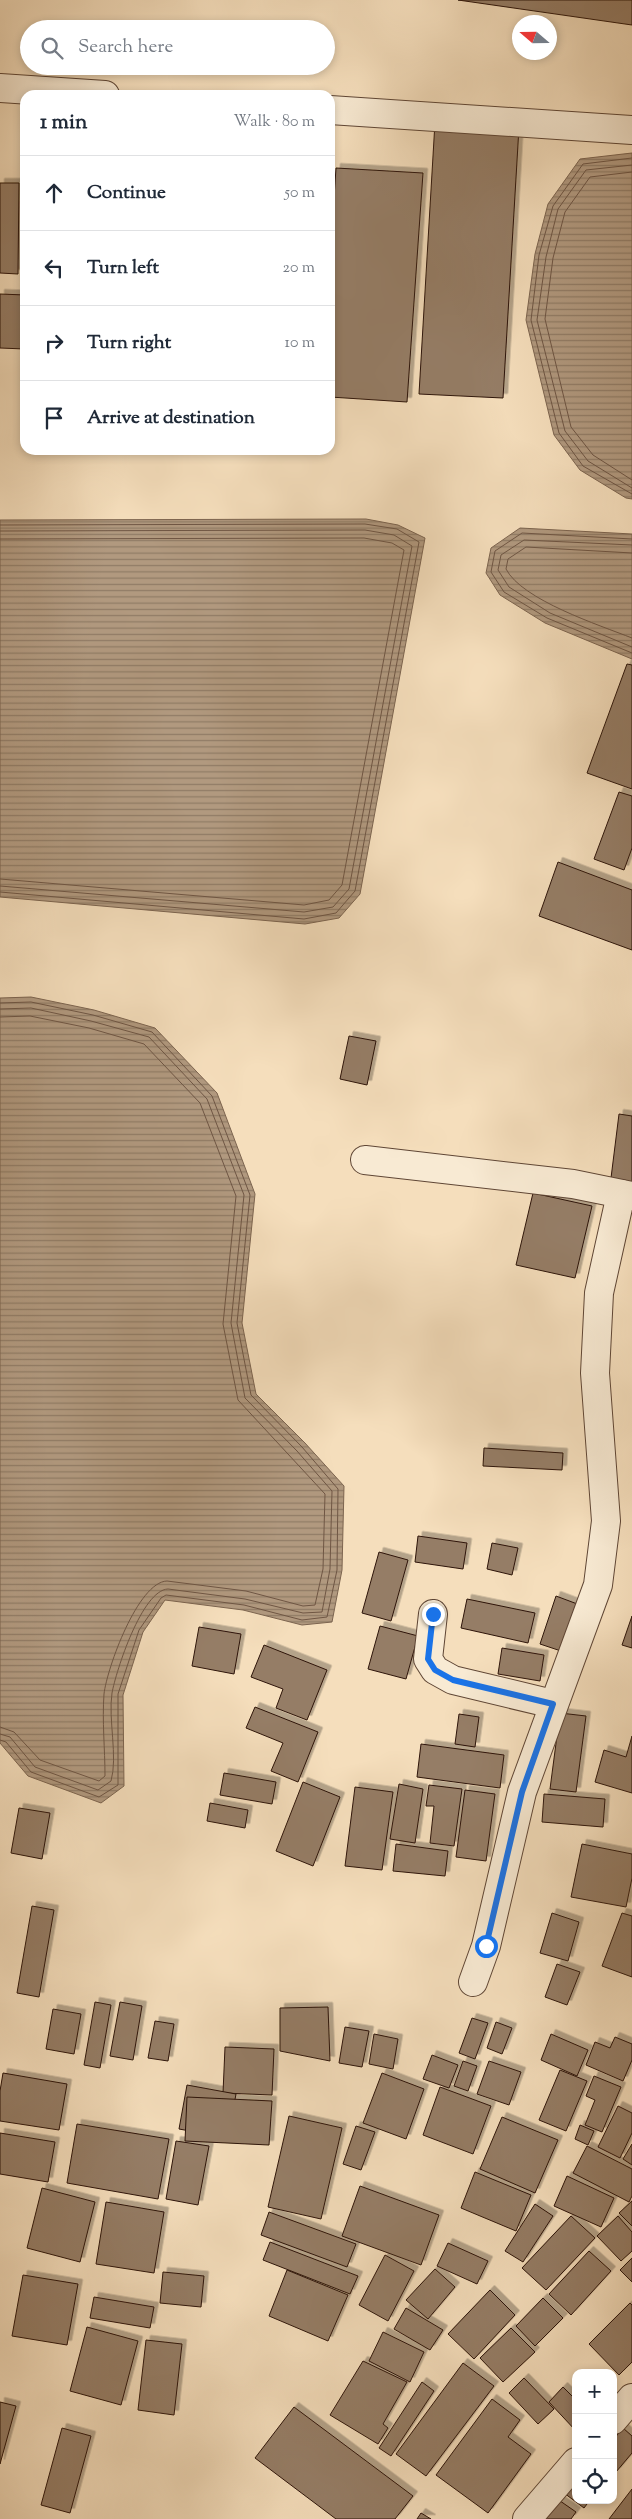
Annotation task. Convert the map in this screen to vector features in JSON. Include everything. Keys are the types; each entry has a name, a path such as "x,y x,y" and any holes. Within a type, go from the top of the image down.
{"street":[{"path":"0,88 30,90"},
{"path":"335,110 632,130"},
{"path":"365,1160 573,1184 626,1195 599,1293 595,1373 606,1521 602,1565 598,1585 522,1792 486,1946 473,1982"},
{"path":"433,1614 428,1659 435,1670 453,1680 553,1704"},
{"path":"617,2415 632,2398"},
{"path":"527,2519 572,2467"}],"water":[{"path":"632,153 632,499 626,498 580,470 554,435 526,320 535,254 548,204 580,159"},
{"path":"366,519 398,525 425,538 360,894 339,918 305,924 0,897 0,520"},
{"path":"520,528 632,534 632,659 545,623 500,595 486,573 491,548"},
{"path":"31,997 94,1010 155,1028 217,1093 255,1194 242,1323 256,1394 305,1443 344,1486 342,1570 332,1622 302,1625 243,1610 165,1600 143,1632 123,1695 124,1786 101,1803 28,1776 0,1743 0,998"}],"building":[{"path":"458,0 632,0 632,25"},
{"path":"435,122 519,127 503,398 419,394"},
{"path":"336,168 423,173 407,402 335,397"},
{"path":"0,183 19,183 18,274 0,273"},
{"path":"0,294 20,295 20,349 0,348"},
{"path":"627,664 632,665 632,789 587,773"},
{"path":"619,792 632,796 632,848 624,870 594,859"},
{"path":"558,862 632,890 632,950 539,916"},
{"path":"349,1036 376,1041 367,1085 340,1079"},
{"path":"619,1114 632,1116 632,1189 610,1186"},
{"path":"533,1193 592,1206 575,1278 516,1265"},
{"path":"484,1448 563,1453 562,1470 483,1466"},
{"path":"418,1536 467,1543 463,1569 415,1562"},
{"path":"492,1543 518,1548 512,1575 487,1569"},
{"path":"379,1552 408,1560 391,1621 362,1613"},
{"path":"556,1596 580,1605 564,1652 540,1644"},
{"path":"467,1599 535,1613 528,1643 461,1628"},
{"path":"632,1616 632,1648 622,1645"},
{"path":"380,1626 418,1636 406,1679 368,1669"},
{"path":"199,1627 241,1634 234,1674 192,1666"},
{"path":"264,1645 327,1670 307,1720 276,1708 283,1689 251,1677"},
{"path":"502,1648 544,1655 540,1681 498,1674"},
{"path":"255,1707 318,1732 298,1782 271,1771 283,1743 246,1728"},
{"path":"560,1713 586,1716 576,1792 550,1789"},
{"path":"459,1714 479,1717 475,1747 455,1744"},
{"path":"632,1736 632,1793 595,1782 604,1750 626,1757"},
{"path":"421,1744 504,1755 500,1788 417,1777"},
{"path":"224,1773 276,1782 272,1804 220,1795"},
{"path":"303,1782 340,1797 313,1866 276,1851"},
{"path":"399,1784 423,1789 415,1843 390,1839"},
{"path":"429,1785 462,1789 454,1846 430,1843 434,1806 426,1806"},
{"path":"355,1787 393,1792 382,1870 345,1866"},
{"path":"465,1790 495,1794 486,1861 456,1857"},
{"path":"544,1794 605,1799 603,1827 542,1822"},
{"path":"210,1803 248,1810 245,1828 207,1821"},
{"path":"19,1808 50,1813 42,1859 11,1853"},
{"path":"396,1844 448,1851 445,1876 393,1871"},
{"path":"582,1844 632,1854 632,1878 626,1907 571,1897"},
{"path":"32,1906 54,1910 39,1997 17,1993"},
{"path":"552,1913 579,1922 568,1961 540,1953"},
{"path":"622,1913 632,1916 632,1977 602,1966"},
{"path":"557,1964 580,1972 567,2005 545,1997"},
{"path":"95,2002 111,2005 100,2068 84,2065"},
{"path":"120,2002 142,2006 133,2060 110,2056"},
{"path":"328,2007 330,2061 280,2051 280,2008"},
{"path":"53,2009 81,2014 74,2054 46,2049"},
{"path":"472,2018 488,2023 475,2059 459,2053"},
{"path":"155,2021 174,2024 168,2061 148,2058"},
{"path":"496,2022 512,2028 502,2054 487,2048"},
{"path":"345,2027 369,2031 362,2067 339,2063"},
{"path":"374,2034 398,2039 393,2069 369,2064"},
{"path":"551,2034 588,2050 577,2076 541,2060"},
{"path":"615,2037 632,2044 632,2060 623,2081 586,2065 595,2042 610,2048"},
{"path":"225,2047 274,2049 272,2095 223,2093"},
{"path":"432,2055 458,2065 449,2088 423,2079"},
{"path":"463,2061 477,2066 468,2091 454,2086"},
{"path":"489,2061 521,2072 509,2105 477,2094"},
{"path":"560,2070 587,2081 566,2131 539,2120"},
{"path":"3,2073 67,2084 59,2130 0,2121 0,2091"},
{"path":"382,2073 424,2089 406,2139 363,2123"},
{"path":"594,2076 621,2087 602,2132 585,2125 595,2100 586,2096"},
{"path":"187,2085 236,2094 228,2138 179,2129"},
{"path":"440,2087 491,2106 473,2154 423,2135"},
{"path":"187,2097 272,2101 269,2145 185,2141"},
{"path":"618,2106 632,2113 632,2133 620,2158 598,2147"},
{"path":"289,2116 342,2128 321,2219 268,2207"},
{"path":"502,2117 558,2140 535,2193 480,2169"},
{"path":"77,2124 169,2139 158,2199 67,2183"},
{"path":"580,2125 594,2131 588,2145 575,2139"},
{"path":"356,2126 375,2132 361,2170 343,2164"},
{"path":"0,2133 55,2142 48,2182 0,2174"},
{"path":"176,2141 209,2146 198,2205 166,2199"},
{"path":"632,2144 632,2165 623,2159"},
{"path":"587,2146 632,2169 632,2196 629,2202 573,2173"},
{"path":"475,2172 531,2195 516,2231 461,2208"},
{"path":"567,2176 614,2198 601,2227 554,2206"},
{"path":"360,2186 439,2215 421,2265 342,2236"},
{"path":"42,2188 95,2202 80,2262 27,2248"},
{"path":"632,2201 632,2226 619,2213"},
{"path":"106,2202 164,2212 154,2273 96,2264"},
{"path":"535,2204 553,2216 523,2262 505,2251"},
{"path":"269,2212 356,2244 347,2267 261,2235"},
{"path":"571,2216 595,2238 546,2290 522,2268"},
{"path":"618,2216 632,2232 632,2251 621,2261 597,2236"},
{"path":"270,2242 358,2276 350,2294 263,2260"},
{"path":"448,2243 488,2261 477,2284 437,2266"},
{"path":"589,2251 611,2271 571,2315 549,2294"},
{"path":"385,2255 414,2271 388,2321 359,2305"},
{"path":"632,2258 632,2282 620,2270"},
{"path":"435,2269 455,2287 428,2319 406,2300"},
{"path":"287,2270 348,2295 328,2341 269,2316"},
{"path":"163,2272 204,2276 201,2307 160,2303"},
{"path":"23,2275 78,2284 67,2345 12,2336"},
{"path":"490,2290 515,2315 474,2359 448,2334"},
{"path":"94,2297 154,2307 150,2328 90,2318"},
{"path":"543,2298 563,2318 535,2346 516,2326"},
{"path":"630,2303 632,2305 632,2362 619,2375 617,2369 613,2369 589,2344"},
{"path":"406,2308 443,2330 430,2350 394,2329"},
{"path":"87,2327 138,2341 121,2405 70,2391"},
{"path":"511,2328 535,2352 503,2382 480,2358"},
{"path":"383,2332 424,2352 410,2382 369,2361"},
{"path":"146,2340 182,2344 174,2415 138,2410"},
{"path":"363,2361 407,2382 383,2424 388,2428 378,2444 330,2415"},
{"path":"463,2363 494,2386 426,2476 396,2454"},
{"path":"524,2378 554,2409 538,2424 509,2393"},
{"path":"422,2382 434,2391 391,2456 379,2448"},
{"path":"563,2387 572,2396 572,2427 549,2402"},
{"path":"492,2399 520,2420 508,2437 531,2454 488,2513 436,2475"},
{"path":"0,2402 16,2406 0,2464"},
{"path":"294,2407 413,2496 395,2519 336,2519 255,2458"},
{"path":"62,2428 91,2436 70,2513 41,2505"},
{"path":"623,2428 632,2436 632,2453 617,2471 617,2459 617,2435"},
{"path":"572,2474 572,2499 560,2490"},
{"path":"632,2489 632,2519 609,2519"},
{"path":"553,2496 576,2512 571,2519 538,2519"},
{"path":"579,2504 587,2504 584,2508"},
{"path":"421,2513 431,2519 417,2519"}],"route":[{"path":"433,1614 428,1659 435,1670 453,1680 553,1704 522,1792 486,1946"}]}
